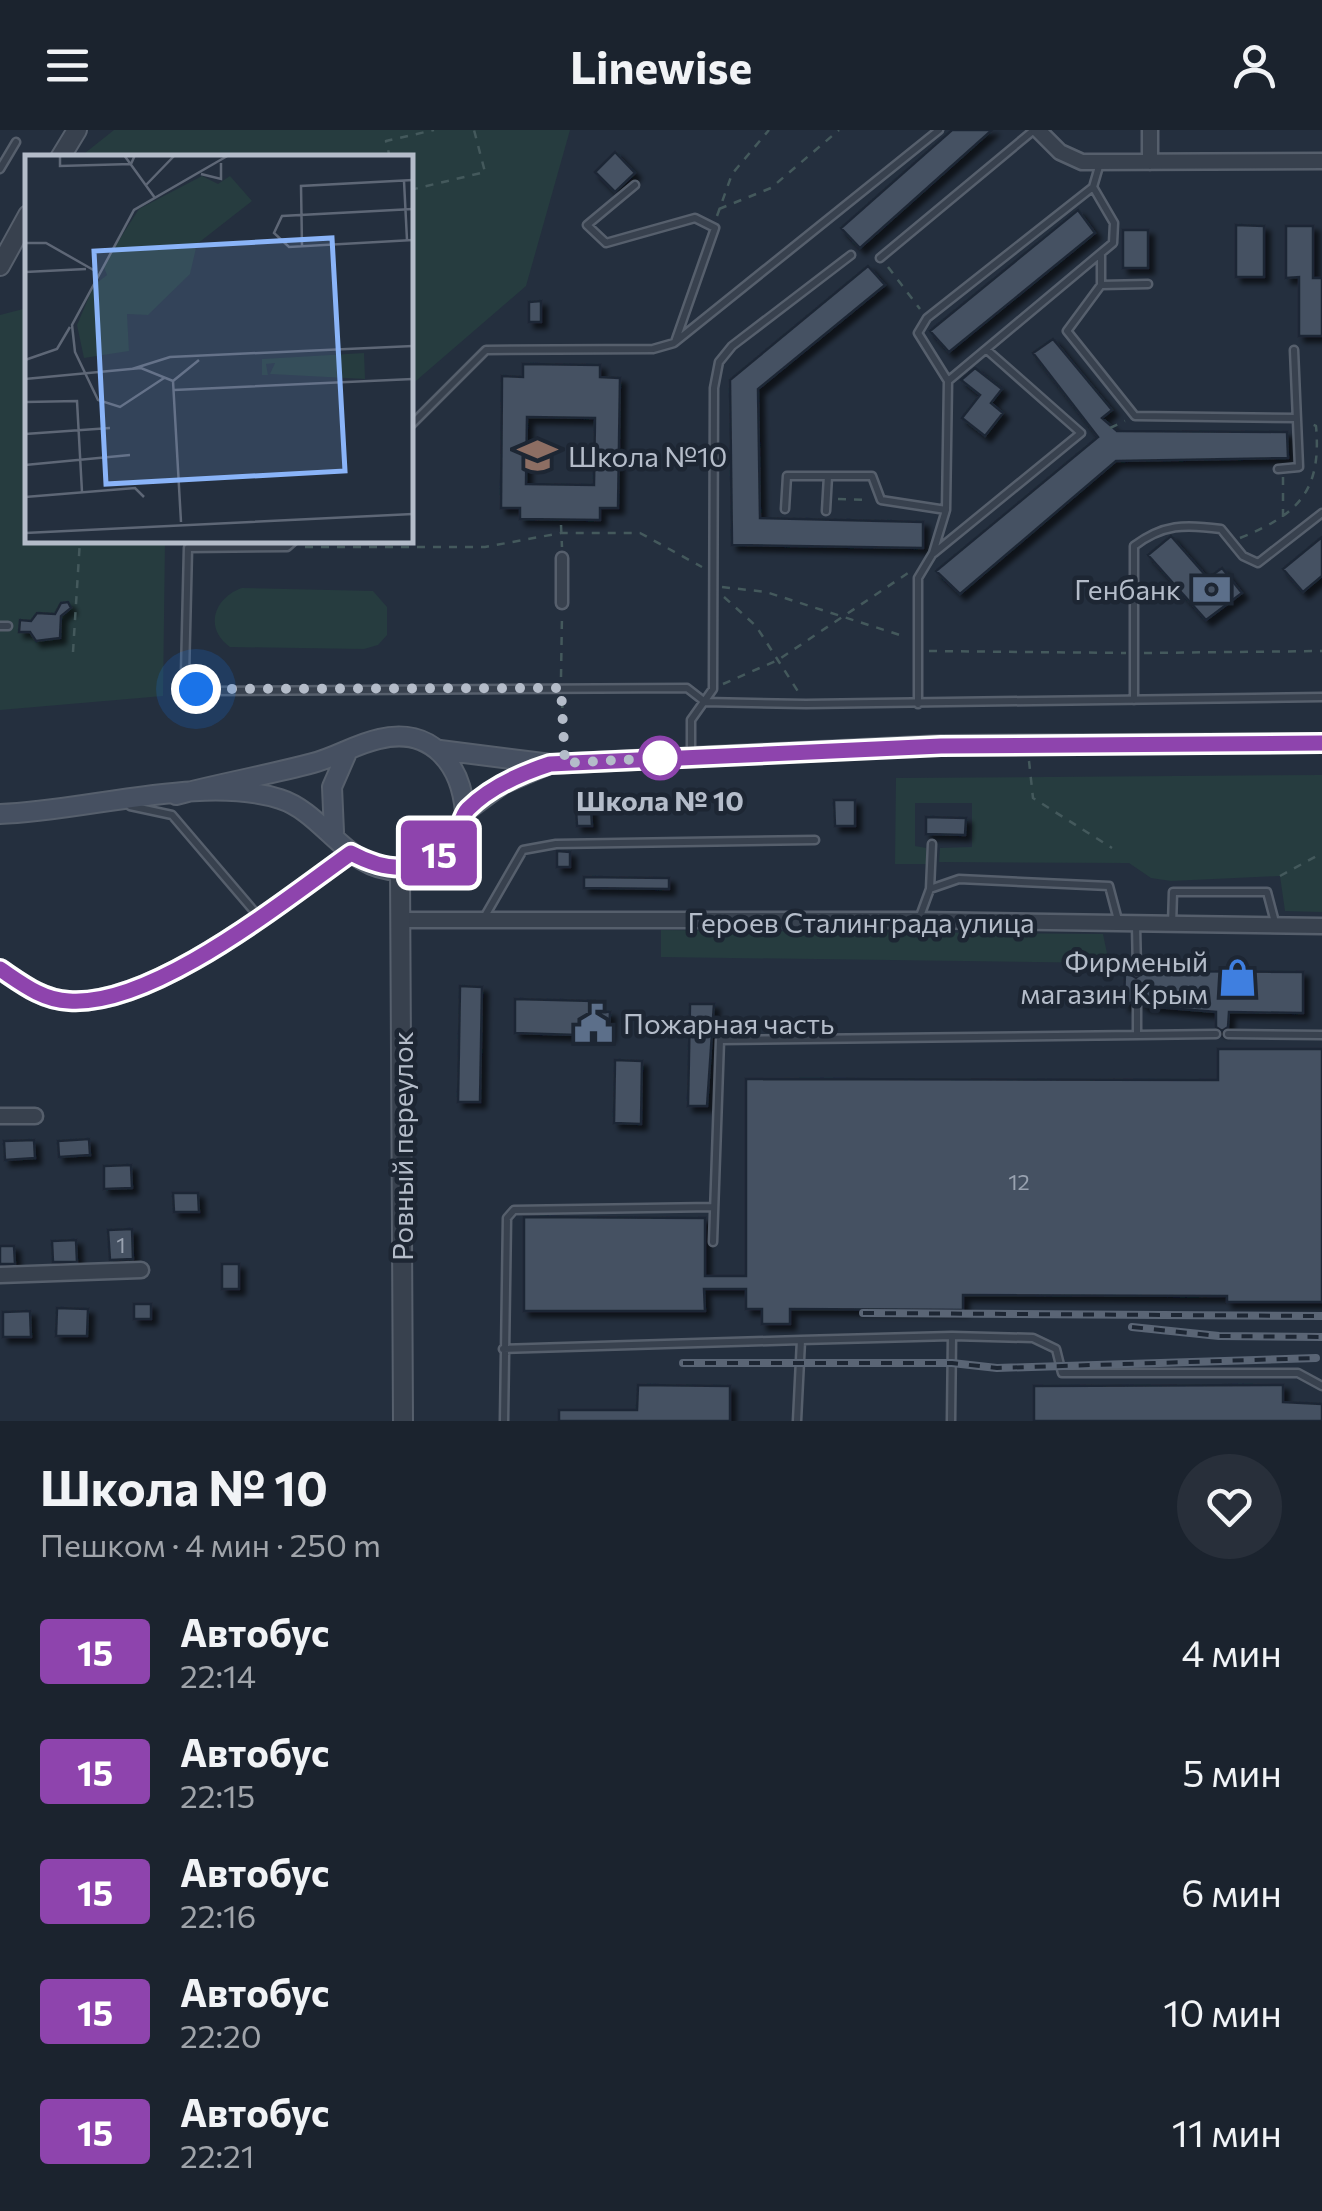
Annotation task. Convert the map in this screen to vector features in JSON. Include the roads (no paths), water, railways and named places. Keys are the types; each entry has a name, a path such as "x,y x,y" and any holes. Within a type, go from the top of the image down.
{"main road":[{"path":"176,795 346,755 389,737 415,738 440,750 558,763 1029,745 1322,744"},
{"path":"440,750 458,774 465,812"},
{"path":"334,832 332,787 346,755"},
{"path":"0,814 225,792 279,798 334,832 351,853 400,870 431,859 448,845 465,812 504,784 558,763"}],"street":[{"path":"62,155 77,130"},
{"path":"1036,130 1070,158 1100,163 1322,161"},
{"path":"1150,130 1150,162"},
{"path":"0,266 5,244 25,219"},
{"path":"562,558 562,603"},
{"path":"0,970 38,994 68,1002 100,1000 150,984 260,918 351,853"},
{"name":"Ровный переулок","path":"400,870 404,1421"},
{"name":"Героев Сталинграда улица","path":"401,920 919,920 1322,926"},
{"path":"0,1116 36,1116"},
{"path":"0,1275 141,1270"}],"lane":[{"path":"412,424 486,350 653,349 674,343 939,130"},
{"path":"880,258 1036,130"},
{"path":"0,169 16,142"},
{"path":"933,554 946,510 948,382 918,333 926,318 1094,187 1100,163"},
{"path":"635,185 588,225 606,243 695,218 715,228 674,343"},
{"path":"948,382 1101,254 1116,236 1114,223 1094,187"},
{"path":"1101,254 1101,285 1067,332 1135,416 1297,418"},
{"path":"691,756 691,720 713,689 714,388 719,362 732,346 851,256"},
{"path":"1101,285 1148,284"},
{"path":"918,704 918,578 927,562 1081,433 986,350"},
{"path":"1280,469 1300,467 1294,350"},
{"path":"785,509 787,476 872,476 881,500 946,510"},
{"path":"826,511 828,476"},
{"path":"1134,700 1134,546 1158,527 1194,525 1221,530 1243,556 1258,563 1322,513"},
{"path":"293,542 288,548 188,548 185,674 192,686 202,691 687,688 705,702 806,704 1322,697"},
{"path":"104,803 172,815 260,918"},
{"path":"482,922 522,850 556,844 814,840"},
{"path":"919,920 930,889 932,844"},
{"path":"930,889 958,880 1110,886 1119,925"},
{"path":"1172,926 1172,892 1267,892 1276,926"},
{"path":"1136,926 1137,971"},
{"path":"1137,1006 1137,1035"},
{"path":"713,1242 720,1040 1216,1034"},
{"path":"1228,1034 1322,1035"},
{"path":"504,1421 507,1218 514,1210 713,1207"},
{"path":"504,1349 952,1336 1033,1338 1056,1350 1062,1373 1298,1373 1322,1386"},
{"path":"951,1421 952,1336"},
{"path":"797,1421 802,1340"}],"railway":[{"path":"863,1313 1322,1316"},
{"path":"1132,1327 1219,1336 1322,1337"},
{"path":"683,1363 952,1363 997,1368 1316,1358"}],"place":[{"name":"Школа №10","path":"538,456"},
{"name":"Генбанк","path":"1211,589"},
{"name":"Школа № 10","path":"660,758"},
{"name":"Фирменый магазин Крым","path":"1238,977"},
{"name":"Пожарная часть","path":"593,1023"}]}
